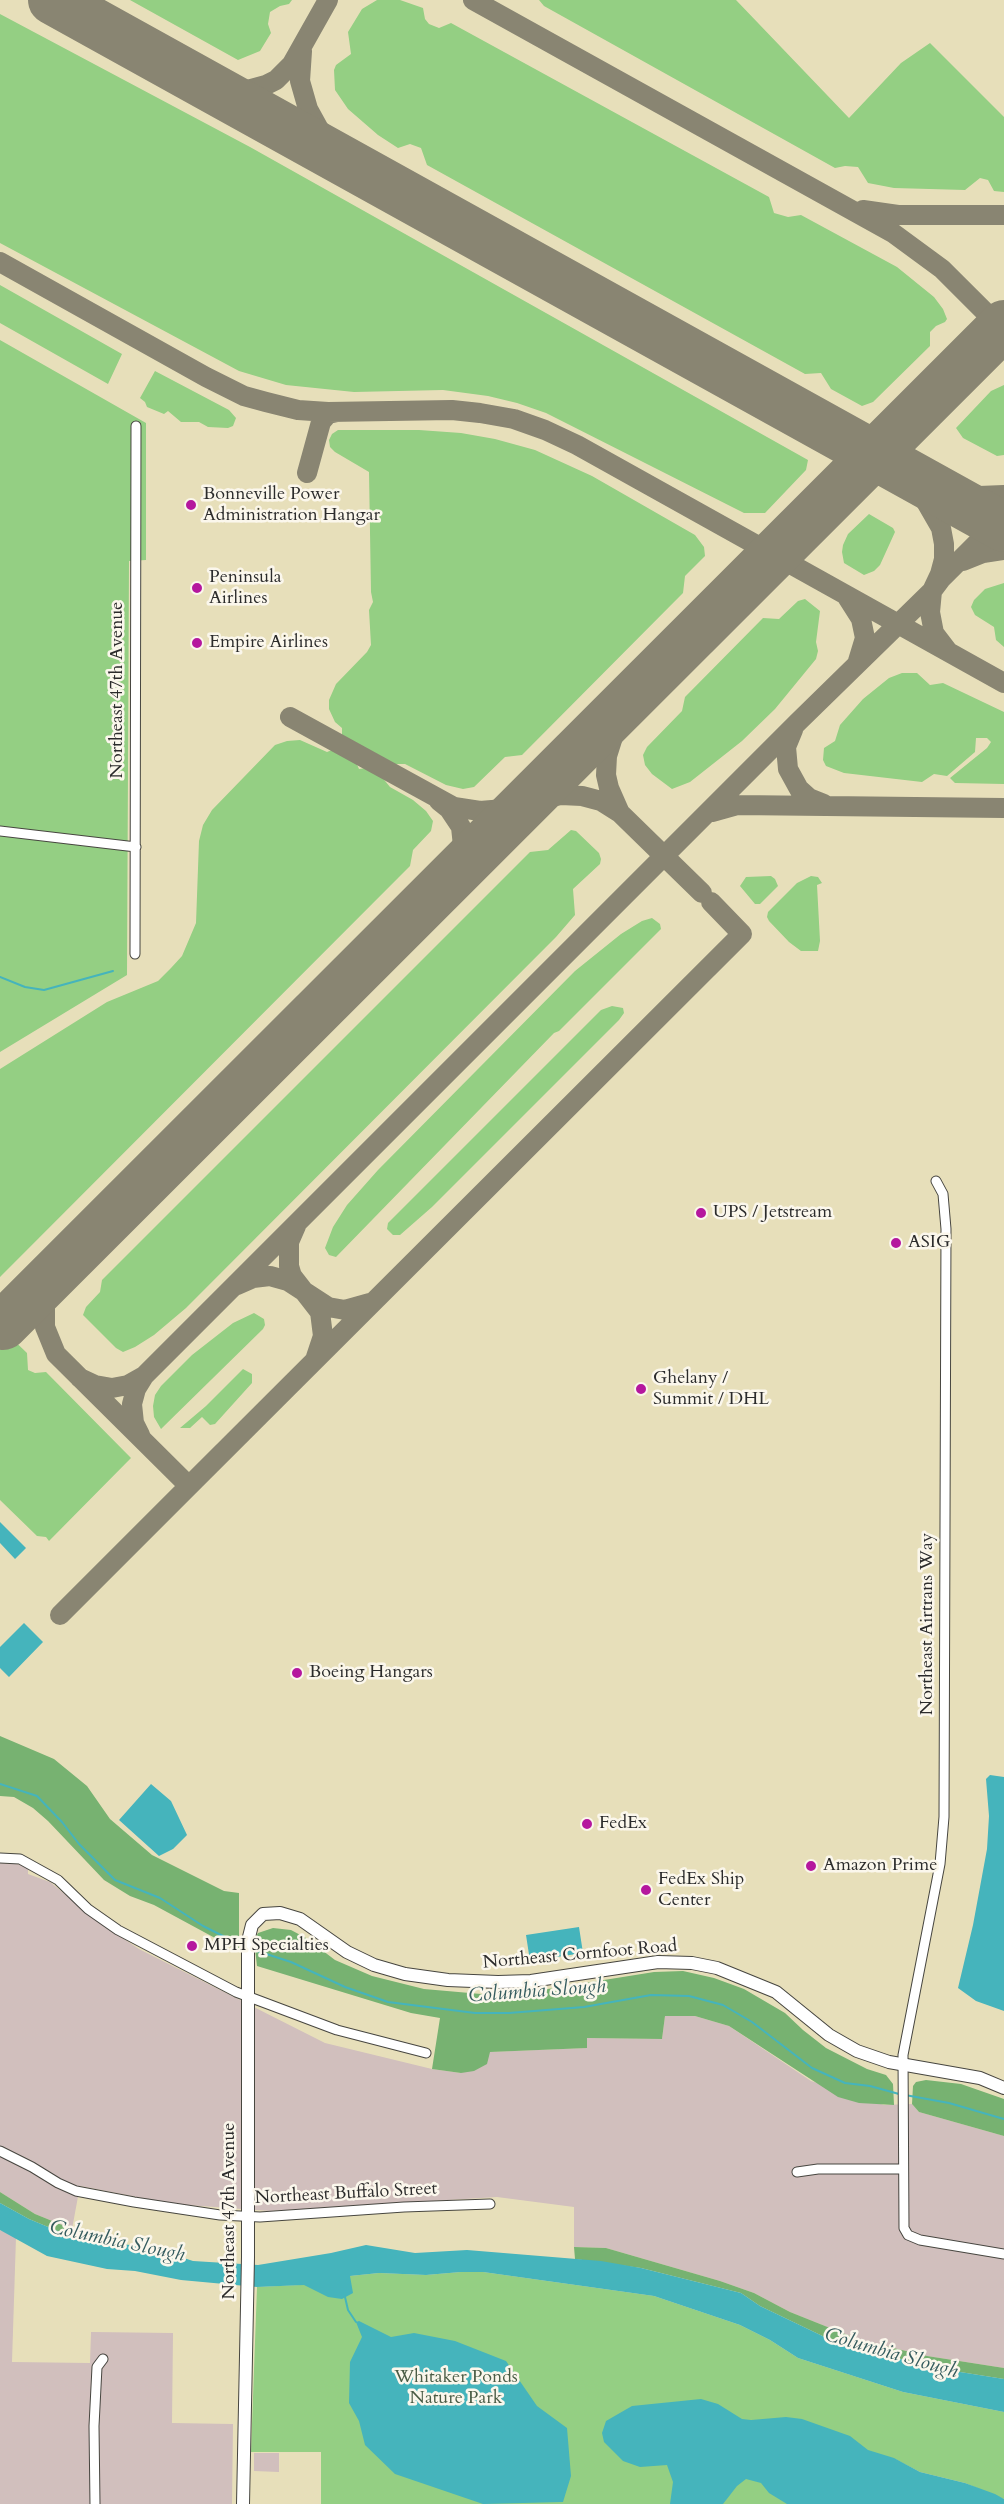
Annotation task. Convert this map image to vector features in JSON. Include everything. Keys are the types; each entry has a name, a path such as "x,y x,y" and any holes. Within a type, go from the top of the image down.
{"street":[{"name":"Northeast 47th Avenue","path":"135,954 136,426"},
{"path":"0,831 136,847"},
{"name":"Northeast Airtrans Way","path":"936,1181 943,1194 946,1229 944,1817 940,1864 904,2044 904,2228 908,2235 920,2240 1004,2254"},
{"path":"0,1858 20,1859 58,1880 88,1909 118,1930 248,1998 337,2030 426,2053"},
{"name":"Northeast Cornfoot Road","path":"255,1920 268,1913 293,1916 364,1961 405,1974 448,1980 531,1981 658,1962 692,1963 717,1968 776,1992 790,2001 829,2035 849,2048 903,2065 968,2075 1004,2088"},
{"name":"Northeast 47th Avenue","path":"243,2504 248,2295 248,1941 255,1920"},
{"name":"Northeast Buffalo Street","path":"0,2151 76,2191 165,2207 248,2217 425,2205 490,2204"},
{"path":"797,2172 818,2169 903,2169"},
{"path":"95,2504 94,2426 97,2367 103,2359"}],"shaded area":[{"path":"0,1863 28,1865 28,1874 50,1882 100,1923 139,1949 325,2043 432,2069 461,2073 489,2052 586,2048 587,2038 662,2039 665,2016 695,2016 729,2026 811,2081 884,2105 912,2104 919,2112 1004,2136 1004,2368 927,2356 860,2340 790,2312 754,2293 720,2281 606,2248 574,2247 574,2207 497,2197 270,2211 173,2204 80,2186 72,2229 35,2214 0,2192"},
{"path":"0,2230 16,2237 12,2362 90,2363 91,2332 173,2333 172,2423 233,2424 232,2504 0,2504"},
{"path":"254,2453 279,2453 279,2472 254,2471"}],"green space":[{"path":"130,0 292,0 289,4 270,12 268,24 271,33 260,51 238,60"},
{"path":"377,0 400,0 423,8 425,19 429,24 439,28 451,23 769,197 774,213 788,217 801,215 897,267 934,297 947,319 930,332 930,346 873,402 862,406 831,389 821,373 805,374 427,165 421,148 410,144 398,148 378,135 348,109 335,90 336,65 351,54 348,32 362,9"},
{"path":"539,0 736,0 849,118 901,63 930,43 1004,117 1004,192 994,191 988,180 980,178 965,190 894,188 868,183 858,167 835,168 544,6"},
{"path":"0,14 250,147 808,460 806,470 765,513 744,513 546,413 517,403 488,396 443,390 354,392 286,385 239,371 0,243"},
{"path":"0,285 122,354 108,384 0,323"},
{"path":"0,340 146,423 146,560 129,561 127,975 0,1052"},
{"path":"155,371 229,410 236,418 233,426 208,427 199,422 181,422 168,411 164,414 147,407 140,398"},
{"path":"1004,385 1004,455 997,456 963,438 956,428 991,391"},
{"path":"338,430 419,430 461,433 535,450 592,476 695,535 704,547 705,556 685,576 683,593 522,755 505,757 474,787 463,789 446,785 405,764 395,764 342,735 342,728 335,722 329,709 329,700 336,684 371,645 369,610 373,602 369,472 330,447 329,440"},
{"path":"869,514 893,528 895,532 880,565 874,571 864,575 844,563 842,552 848,534"},
{"path":"1004,583 1004,647 996,640 994,627 975,615 971,607 974,600 985,589"},
{"path":"805,599 820,611 816,659 775,709 742,741 690,782 672,789 652,774 645,765 643,755 647,747 682,711 685,697 763,618 779,619 798,601"},
{"path":"902,673 917,673 930,685 943,683 1004,712 1004,784 955,783 950,778 987,748 991,742 987,738 976,738 975,752 947,776 934,774 922,782 844,773 826,766 823,760 824,748 835,741 840,725 863,699 889,678"},
{"path":"300,740 327,752 332,750 356,762 359,769 366,768 381,776 390,787 413,800 426,811 433,821 431,831 413,850 410,866 0,1277 0,1069 107,1002 158,981 182,956 196,923 199,841 203,825 212,810 275,745"},
{"path":"571,830 576,831 599,853 601,859 600,864 573,889 575,915 556,937 186,1308 154,1335 135,1347 123,1352 116,1348 83,1315 86,1307 100,1292 102,1280 530,852 548,850"},
{"path":"771,876 778,886 760,904 755,904 740,886 746,877"},
{"path":"811,876 818,877 822,883 817,885 820,941 818,951 801,951 789,942 767,917 768,912 797,883"},
{"path":"652,918 660,924 661,929 559,1031 554,1033 336,1257 329,1255 325,1248 333,1227 347,1205 378,1170 575,971 621,934 642,921"},
{"path":"612,1006 623,1008 624,1013 619,1020 432,1207 400,1235 393,1235 387,1229 388,1223 601,1010"},
{"path":"254,1313 264,1319 263,1329 161,1429 154,1417 153,1406 155,1395 161,1386 192,1355 233,1323"},
{"path":"0,1327 27,1353 28,1370 35,1373 46,1372 131,1458 49,1541 46,1537 37,1536 0,1500"},
{"path":"243,1369 252,1374 252,1383 215,1424 210,1425 202,1417 190,1428 180,1428 206,1406"},
{"path":"0,1736 54,1759 87,1786 110,1819 152,1855 224,1891 239,1893 239,1951 154,1905 130,1896 104,1880 33,1808 14,1797 0,1796"},
{"path":"273,1928 291,1930 306,1938 335,1960 372,1976 424,1989 504,1996 654,1972 683,1971 714,1978 744,1989 785,2013 826,2048 867,2069 886,2075 893,2084 894,2105 859,2103 838,2097 729,2026 695,2016 665,2016 662,2039 587,2038 587,2048 490,2052 487,2064 474,2071 461,2073 432,2069 440,2018 411,2013 257,1966 254,1940 258,1933"},
{"path":"926,2080 961,2084 1004,2099 1004,2136 919,2112 912,2104 913,2086 916,2082"},
{"path":"0,2192 35,2214 72,2229 72,2237 29,2219 0,2203"},
{"path":"574,2247 606,2248 720,2281 754,2293 790,2312 860,2340 927,2356 1004,2368 1004,2379 935,2368 835,2342 760,2306 741,2293 641,2268 575,2259"},
{"name":"Whitaker Ponds Nature Park","path":"483,2272 654,2296 740,2325 798,2358 903,2392 1004,2412 1004,2499 965,2483 920,2472 895,2459 894,2504 321,2504 321,2452 251,2452 257,2287 322,2284 350,2276 379,2273 426,2275"}],"water":[{"path":"0,1522 26,1548 15,1559 0,1543"},
{"path":"24,1623 43,1642 9,1677 0,1668 0,1647"},
{"path":"990,1775 1004,1777 1004,2011 976,2001 958,1988 973,1925 987,1849 989,1816 986,1779"},
{"path":"151,1784 171,1801 187,1835 173,1849 159,1856 119,1820"},
{"path":"579,1927 583,1953 530,1961 526,1935"},
{"path":"0,2203 29,2219 72,2237 101,2243 147,2246 193,2261 258,2265 366,2245 415,2253 467,2250 601,2261 641,2268 741,2293 760,2306 835,2342 935,2368 1004,2379 1004,2412 903,2392 798,2358 740,2325 654,2296 483,2272 461,2272 426,2275 379,2273 350,2276 353,2293 342,2299 328,2297 304,2285 257,2287 181,2280 135,2271 107,2269 47,2256 0,2230"},
{"path":"359,2321 391,2337 414,2333 455,2341 506,2361 537,2406 567,2428 571,2476 563,2502 483,2504 395,2474 365,2445 359,2421 349,2403 350,2362 362,2337 356,2322"},
{"path":"701,2399 718,2404 742,2419 786,2417 802,2419 850,2436 868,2450 894,2458 920,2472 965,2483 995,2494 1004,2499 1004,2504 787,2504 769,2493 761,2483 746,2479 737,2486 723,2504 670,2504 673,2482 667,2465 640,2467 623,2461 604,2442 602,2433 606,2421 632,2406"}],"waterway":[{"path":"0,977 25,987 44,990 113,971"},
{"name":"Columbia Slough","path":"0,1784 37,1796 79,1844 115,1880 160,1898 203,1926 243,1946"},
{"name":"Columbia Slough","path":"254,1950 291,1962 345,1987 388,2002 475,2013 509,2013 584,2007 651,1995 689,1996 723,2005 752,2022 812,2068 845,2083 870,2086 899,2094"},
{"name":"Columbia Slough","path":"905,2095 949,2103 1004,2119"},
{"path":"345,2297 348,2310 356,2322"}],"taxiway":[{"path":"204,84 244,91 276,80 292,64 328,0"},
{"path":"473,0 893,233 942,269 1004,331"},
{"path":"302,51 300,81 308,109 319,129 334,146 367,174"},
{"path":"863,210 898,215 1004,215"},
{"path":"0,262 244,396 298,410 328,412 452,410 480,413 514,419 545,430 577,445 1004,683"},
{"path":"307,473 321,422 328,414 337,412"},
{"path":"885,461 922,495 941,528 944,559 932,591 930,612 934,633 947,650"},
{"path":"906,471 962,494 1004,495"},
{"path":"80,1378 95,1385 112,1388 128,1385 144,1376 932,591 941,579 1004,516"},
{"path":"963,561 983,553 1004,550"},
{"path":"847,597 861,619 865,638 858,661"},
{"path":"620,813 606,775 607,756 613,737 631,704 681,647"},
{"path":"290,717 454,807 480,811 504,809 534,794"},
{"path":"793,730 786,747 788,769 799,789 809,798 824,804"},
{"path":"525,808 547,798 561,795 582,796 601,801 620,813 702,893"},
{"path":"439,801 449,809 461,827 463,846 456,872"},
{"path":"712,812 737,805 1004,808"},
{"path":"50,1277 45,1295 45,1327 56,1354 189,1486 742,934 711,902"},
{"path":"296,1226 289,1242 289,1266 292,1276 320,1312 323,1336 316,1357"},
{"path":"237,1285 253,1278 270,1276 288,1281 328,1307 345,1310 370,1303"},
{"path":"140,1435 134,1423 132,1404 136,1389 144,1376"},
{"path":"60,1615 189,1486"}],"runway":[{"path":"53,0 1004,527"},
{"path":"3,1325 1004,325"}],"place":[{"name":"Bonneville Power Administration Hangar","path":"191,505"},
{"name":"Peninsula Airlines","path":"197,588"},
{"name":"Empire Airlines","path":"197,643"},
{"name":"UPS / Jetstream","path":"701,1213"},
{"name":"ASIG","path":"896,1243"},
{"name":"Ghelany / Summit / DHL","path":"641,1389"},
{"name":"Boeing Hangars","path":"297,1673"},
{"name":"FedEx","path":"587,1824"},
{"name":"Amazon Prime","path":"811,1866"},
{"name":"FedEx Ship Center","path":"646,1890"},
{"name":"MPH Specialties","path":"192,1946"}]}
